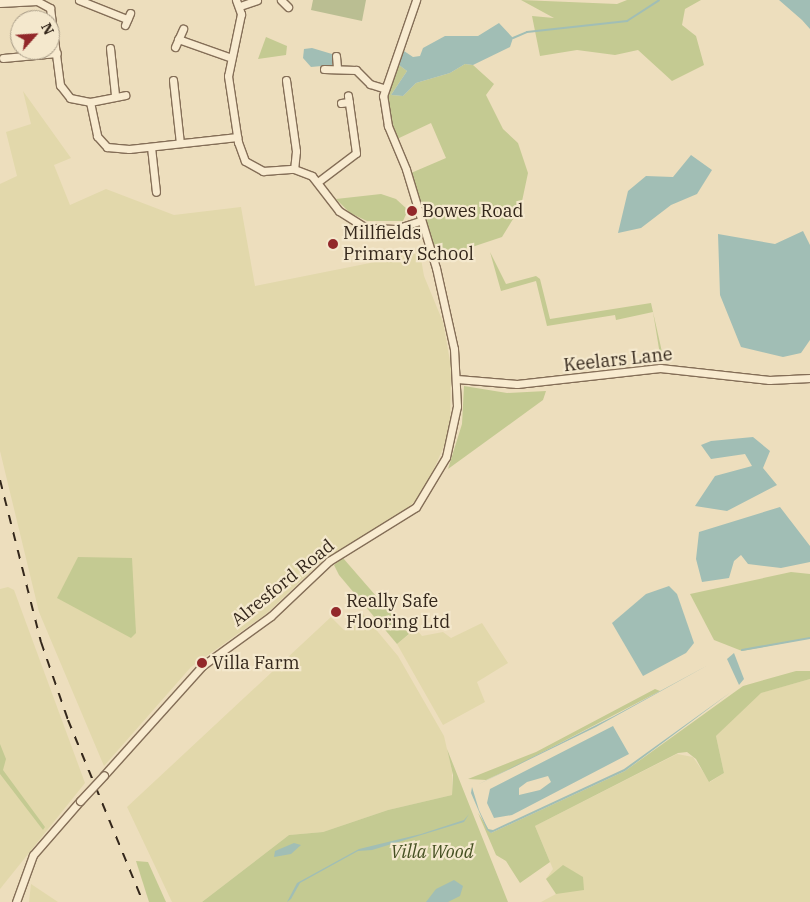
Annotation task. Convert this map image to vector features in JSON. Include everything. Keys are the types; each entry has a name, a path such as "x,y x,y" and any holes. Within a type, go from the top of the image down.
{"street":[{"path":"79,0 127,19"},
{"path":"257,0 238,3 240,24 229,57 237,137 242,156 254,169 294,169 319,181 339,211 366,228 395,229 420,221"},
{"path":"324,69 356,70 367,82 383,88 416,0"},
{"path":"0,3 50,2"},
{"path":"175,46 183,29"},
{"path":"178,39 229,57"},
{"path":"110,48 115,65 115,96"},
{"path":"336,56 338,68"},
{"path":"58,60 63,92 70,98 90,102 125,95"},
{"path":"289,82 296,151 294,169"},
{"path":"172,83 180,143"},
{"name":"Alresford Road","path":"16,902 33,855 202,666 271,616 328,561 397,522 420,502 450,445 457,379 446,305 406,169 388,126 383,88"},
{"path":"319,181 356,153 348,99 341,104"},
{"path":"90,102 96,136 107,147 151,147 237,137"},
{"path":"151,147 158,188"},
{"name":"Keelars Lane","path":"457,379 516,384 660,368 769,380 810,378"}],"shaded area":[{"path":"23,91 71,158 54,165 70,205 106,189 174,215 241,207 255,286 420,253 424,276 443,322 451,367 450,432 424,492 404,512 323,560 266,614 191,667 104,766 39,612 0,451 0,184 17,176 6,132 31,124"},
{"path":"8,587 14,590 85,783 0,889 0,589"},
{"path":"363,614 398,656 444,736 452,771 452,795 388,810 323,832 289,835 202,902 172,902 127,807 331,617 344,630"},
{"path":"482,623 508,663 477,682 485,702 443,725 397,644 416,629 422,636 443,632 451,638"},
{"path":"810,679 810,902 541,902 556,894 550,880 546,879 553,869 535,826 677,754 693,757 710,782 724,773 716,736 760,693"},
{"path":"31,884 58,902 29,902"}],"green space":[{"path":"313,0 366,0 362,21 311,10"},
{"path":"521,0 617,4 627,0 701,0 685,9 682,25 696,36 704,65 672,81 638,50 615,55 577,50 540,56 532,16 554,18"},
{"path":"266,37 287,46 286,55 258,59"},
{"path":"465,64 473,65 494,84 486,95 503,129 518,143 528,173 521,206 502,237 457,252 433,246 411,173 446,158 431,123 397,139 385,104 386,88 399,65 407,71 391,95 403,96 416,83 450,73"},
{"path":"381,194 396,199 408,210 403,221 367,221 350,213 336,199"},
{"path":"490,252 506,284 536,276 540,279 550,319 651,303 664,361 661,361 653,312 616,320 615,315 547,326 536,281 501,291"},
{"path":"464,386 507,393 546,391 543,400 448,469 462,424"},
{"path":"78,557 132,558 136,633 131,638 57,598"},
{"path":"343,558 409,634 397,644 339,575 334,565"},
{"path":"791,572 810,574 810,638 742,651 714,640 690,594"},
{"path":"796,671 810,671 810,679 761,693 716,736 724,773 709,782 696,759 687,752 678,753 535,826 550,862 520,883 506,861 496,855 478,813 491,833 625,771 743,686"},
{"path":"655,689 660,691 516,766 486,780 468,779 536,752"},
{"path":"0,744 6,759 3,770 45,827 43,830 0,774"},
{"name":"Villa Wood","path":"447,749 508,902 202,902 289,835 323,832 388,810 452,795 453,775"},
{"path":"136,861 148,862 166,902 149,902"},
{"path":"563,865 583,877 584,890 556,894 546,879"}],"water":[{"path":"779,0 810,0 810,29 802,20"},
{"path":"499,23 513,38 510,47 473,65 465,64 450,73 416,83 403,96 391,95 407,71 399,65 404,51 413,57 420,56 423,48 445,36 478,36"},
{"path":"312,48 332,54 332,65 311,67 303,58 304,49"},
{"path":"691,155 712,170 697,194 671,205 641,228 618,233 628,191 646,176 673,177"},
{"path":"803,231 810,245 810,340 801,353 783,357 741,347 720,295 718,234 775,244"},
{"path":"753,437 770,451 763,468 777,485 727,511 695,506 715,476 752,466 745,454 711,459 701,445 711,441"},
{"path":"780,507 810,546 810,562 781,568 748,564 741,555 734,561 729,578 702,582 696,559 699,532"},
{"path":"669,586 677,594 694,643 686,653 643,676 612,623 646,594"},
{"path":"734,653 744,679 739,685 727,659"},
{"path":"710,664 596,727 477,785 614,716"},
{"path":"731,692 625,771 491,833 487,830 471,793 472,787 479,810 488,829 493,830 624,769"},
{"path":"613,726 629,754 512,815 494,818 487,803 490,789","holes":["548,776 551,782 540,790 519,795 519,788 527,782"]},
{"path":"469,814 464,822 372,850 358,851 300,883 291,899 287,902 297,883 359,849 421,834 464,820"},
{"path":"294,843 301,845 291,854 274,857 275,851"},
{"path":"454,880 463,886 460,896 448,902 426,902 436,889"}],"waterway":[{"path":"513,38 527,32 627,21 659,0"},
{"path":"742,650 810,638"}],"railway":[{"path":"0,480 41,642 68,720 143,902"}],"place":[{"name":"Bowes Road","path":"412,211"},
{"name":"Millfields Primary School","path":"333,244"},
{"name":"Really Safe Flooring Ltd","path":"336,612"},
{"name":"Villa Farm","path":"202,663"}]}
